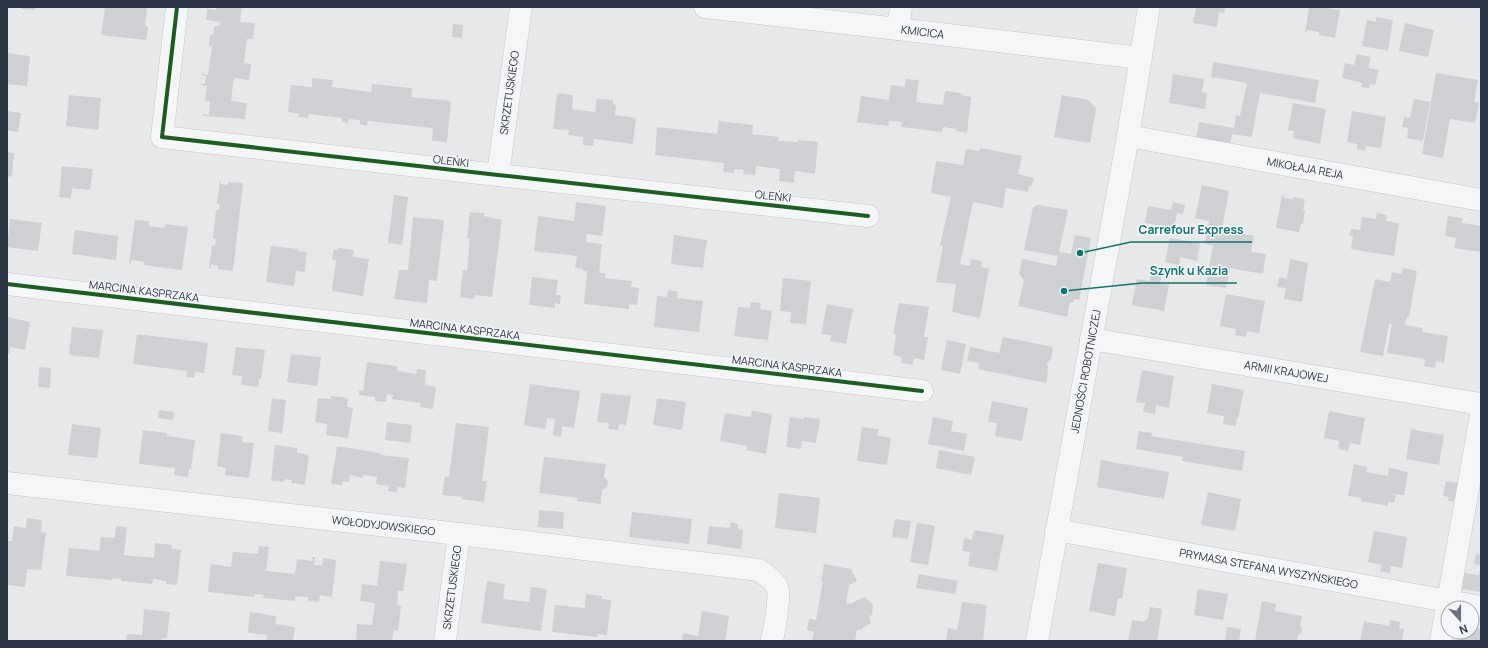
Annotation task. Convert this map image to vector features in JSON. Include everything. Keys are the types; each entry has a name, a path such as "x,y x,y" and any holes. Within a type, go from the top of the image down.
{"street":[{"name":"OLEŃKI","path":"178,7 162,137 868,216"},
{"name":"KMICICA","path":"704,7 1140,58"},
{"path":"898,29 901,7"},
{"name":"JEDNOŚCI ROBOTNICZEJ","path":"1037,641 1128,136 1149,7"},
{"name":"SKRZETUSKIEGO","path":"498,175 515,8"},
{"name":"MIKOŁAJA REJA","path":"1128,136 1481,200"},
{"name":"MARCINA KASPRZAKA","path":"7,284 922,391"},
{"name":"ARMII KRAJOWEJ","path":"1091,339 1481,404"},
{"path":"1448,600 1481,415"},
{"name":"WOŁODYJOWSKIEGO","path":"7,483 459,534 759,570 774,582 778,588 772,641"},
{"name":"PRYMASA STEFANA WYSZYŃSKIEGO","path":"1056,530 1442,600"},
{"name":"SKRZETUSKIEGO","path":"445,641 459,534"}],"building":[{"path":"22,7 35,7 35,10 22,9"},
{"path":"105,7 147,7 145,26 148,27 146,40 101,35"},
{"path":"216,7 242,7 240,22 255,23 253,39 247,39 244,63 251,64 249,80 234,78 231,101 247,103 245,119 203,116 203,114 209,115 210,101 205,101 207,86 200,85 205,84 206,76 201,74 208,75 212,46 209,46 210,35 213,35 214,26 219,26 220,22 206,20 207,9 216,10"},
{"path":"1196,7 1225,7 1224,13 1219,12 1217,27 1193,23"},
{"path":"1309,7 1340,10 1335,38 1319,35 1319,32 1307,30 1305,33"},
{"path":"1376,17 1393,20 1388,51 1362,46 1367,20 1376,22"},
{"path":"1405,23 1434,30 1428,57 1399,51"},
{"path":"453,24 463,25 462,38 452,37"},
{"path":"7,53 30,56 27,86 7,84"},
{"path":"1357,54 1371,57 1368,68 1379,70 1375,85 1370,84 1369,89 1361,87 1362,83 1342,78 1345,63 1354,65"},
{"path":"1213,62 1319,80 1315,103 1260,93 1252,137 1232,134 1230,145 1196,139 1199,122 1234,128 1236,115 1240,116 1247,83 1211,77"},
{"path":"1436,73 1478,80 1474,102 1479,103 1475,123 1450,119 1443,158 1422,154"},
{"path":"1173,74 1204,79 1202,92 1207,93 1205,109 1169,103"},
{"path":"312,78 333,80 332,87 371,92 372,84 412,88 411,97 451,101 447,142 432,141 433,128 368,121 367,126 360,124 360,120 349,119 348,123 342,122 342,118 309,114 308,118 298,117 299,114 288,112 291,85 312,87"},
{"path":"906,79 919,80 916,102 943,105 945,91 961,93 961,95 971,97 967,133 956,131 956,129 943,127 942,132 901,127 902,122 889,121 888,126 857,122 861,96 889,100 891,85 905,87"},
{"path":"557,93 573,95 572,109 595,112 597,99 613,100 613,104 616,105 615,115 636,118 633,144 594,139 593,146 583,145 583,137 568,135 569,130 553,129"},
{"path":"69,95 101,98 98,130 66,126"},
{"path":"1062,95 1089,100 1096,109 1090,143 1054,137"},
{"path":"1414,99 1430,102 1423,141 1407,138 1408,128 1402,127 1404,117 1410,118"},
{"path":"1293,103 1326,109 1320,144 1293,138 1294,131 1288,130"},
{"path":"7,111 21,113 18,132 7,130"},
{"path":"1352,111 1386,117 1381,148 1366,146 1365,151 1357,149 1357,144 1347,142"},
{"path":"719,119 720,121 753,125 752,134 779,137 778,141 798,142 799,140 818,142 815,174 795,171 794,183 779,181 780,169 756,166 755,175 743,174 744,170 734,169 734,173 723,172 724,163 655,155 657,127 717,134"},
{"path":"980,148 1022,156 1018,174 1034,178 1032,186 1029,186 1028,192 1006,188 1003,208 973,202 960,264 970,266 971,259 982,261 981,267 989,269 980,318 952,312 956,284 936,282 943,246 940,245 951,197 931,193 936,161 963,165 966,149 979,151"},
{"path":"7,152 14,153 12,177 7,176"},
{"path":"62,166 93,169 90,190 72,188 71,198 59,197"},
{"path":"220,181 221,184 228,185 228,182 243,183 233,271 218,269 218,266 211,265 211,268 209,268 212,245 215,246 216,239 213,239 216,210 219,210 220,204 217,204"},
{"path":"1202,185 1229,191 1222,230 1254,236 1251,252 1266,254 1263,274 1230,268 1226,288 1206,285 1213,245 1205,244 1209,221 1195,218"},
{"path":"394,195 408,197 402,245 388,243"},
{"path":"1282,195 1284,198 1293,199 1293,197 1305,199 1303,224 1301,223 1299,232 1276,228"},
{"path":"576,202 606,206 602,236 587,234 586,242 602,244 599,273 605,273 605,278 632,281 631,287 639,288 637,305 629,304 629,309 584,304 587,271 575,268 577,256 534,251 538,216 574,221"},
{"path":"1173,202 1185,205 1183,214 1177,213 1174,228 1145,223 1148,206 1171,210"},
{"path":"1038,205 1068,210 1059,252 1071,254 1075,235 1091,238 1079,300 1074,299 1073,303 1070,302 1067,317 1018,306 1024,280 1019,274 1022,259 1056,266 1058,256 1024,250 1033,207"},
{"path":"470,212 485,213 484,216 502,220 492,297 475,295 474,299 460,297 463,270 467,271 470,238 467,238"},
{"path":"1377,213 1387,215 1386,221 1399,223 1394,256 1351,249 1353,236 1349,236 1351,229 1360,230 1362,217 1376,219"},
{"path":"1448,216 1462,218 1462,223 1481,226 1481,252 1454,248 1456,238 1445,236"},
{"path":"413,217 444,220 437,281 429,280 427,303 394,299 399,270 408,270"},
{"path":"10,219 42,223 38,251 7,247"},
{"path":"135,220 149,221 149,226 165,228 165,224 188,227 182,270 144,265 144,262 131,260 131,264 129,263"},
{"path":"75,230 118,236 116,260 72,254"},
{"path":"674,235 707,240 703,268 671,264"},
{"path":"1170,238 1200,243 1197,261 1180,257 1179,265 1165,262"},
{"path":"271,246 298,249 298,251 307,252 305,272 296,271 294,286 266,282"},
{"path":"338,248 354,250 353,257 369,259 363,296 332,291 336,260 332,260 334,249 338,250"},
{"path":"1290,259 1308,263 1302,302 1284,299 1286,288 1277,287 1279,277 1287,279"},
{"path":"1403,268 1417,271 1409,318 1407,317 1405,325 1423,328 1422,332 1448,336 1444,363 1436,361 1435,368 1424,366 1425,359 1387,353 1392,324 1389,324 1383,356 1360,352 1375,279 1390,282 1392,272 1401,274"},
{"path":"1152,272 1162,274 1160,283 1169,285 1164,311 1132,305 1137,279 1150,281"},
{"path":"532,277 558,280 556,295 561,295 560,304 555,303 555,308 529,305"},
{"path":"783,278 811,281 806,324 790,323 791,312 780,311"},
{"path":"668,290 678,292 677,298 703,301 699,332 654,327 657,296 667,297"},
{"path":"1226,294 1265,301 1259,333 1247,331 1246,337 1235,335 1236,329 1220,326"},
{"path":"751,302 761,303 760,309 772,311 768,340 734,336 738,307 750,308"},
{"path":"899,303 929,307 924,337 928,337 924,360 914,358 913,365 901,363 902,357 893,355 896,335 893,334"},
{"path":"827,304 853,309 846,344 830,341 831,335 821,334"},
{"path":"7,317 30,322 25,350 10,347 9,354 7,354"},
{"path":"72,327 103,330 99,358 69,355"},
{"path":"137,334 208,343 204,373 195,372 194,378 186,377 187,371 133,364"},
{"path":"1003,337 1053,347 1051,359 1047,363 1048,371 1046,383 978,369 979,363 967,361 970,347 999,353"},
{"path":"947,340 966,344 960,374 941,370"},
{"path":"236,347 265,350 261,379 259,379 258,387 241,385 242,376 232,375"},
{"path":"291,354 321,357 317,386 287,382"},
{"path":"367,362 397,366 397,371 416,374 417,369 426,370 425,385 436,387 433,409 420,407 421,403 392,399 393,395 387,394 386,402 375,401 375,397 359,395 359,390 363,391"},
{"path":"39,367 51,368 50,388 38,387"},
{"path":"1142,370 1174,376 1169,408 1156,405 1155,414 1143,412 1145,403 1136,402"},
{"path":"530,384 580,391 574,428 562,426 561,437 553,435 555,419 547,418 546,429 524,425"},
{"path":"1212,384 1244,390 1236,426 1223,424 1224,416 1207,413"},
{"path":"601,393 631,396 626,425 619,424 618,430 608,429 609,423 597,422"},
{"path":"331,396 348,398 347,407 353,408 348,438 326,435 327,424 315,422 318,398 331,399"},
{"path":"272,398 286,400 282,433 268,431"},
{"path":"657,398 686,402 682,430 653,425"},
{"path":"992,401 1028,408 1022,441 995,436 997,423 988,422"},
{"path":"159,410 174,412 173,420 158,418"},
{"path":"752,411 772,414 766,454 746,450 747,446 720,441 725,413 751,417"},
{"path":"1329,411 1365,418 1360,445 1350,443 1348,451 1338,449 1339,441 1324,438"},
{"path":"790,417 820,419 816,443 802,441 801,449 786,447"},
{"path":"933,417 953,421 951,431 967,434 964,451 928,444"},
{"path":"387,422 412,425 410,443 385,440"},
{"path":"456,423 489,427 482,481 487,481 484,502 462,499 462,497 442,495 445,476 449,477"},
{"path":"72,424 101,428 97,458 68,455"},
{"path":"862,427 879,429 877,435 891,438 887,465 857,461"},
{"path":"1411,429 1444,435 1439,465 1406,459"},
{"path":"143,430 167,433 167,436 195,440 191,469 189,469 188,477 174,475 175,468 139,464"},
{"path":"1139,431 1152,433 1151,436 1245,451 1242,471 1182,461 1183,457 1136,449"},
{"path":"221,433 243,436 242,442 254,443 249,478 225,475 226,468 217,466"},
{"path":"275,445 297,448 297,453 309,455 305,485 291,483 292,480 285,479 284,482 271,481"},
{"path":"337,446 380,453 380,455 409,458 405,488 397,487 397,492 388,491 389,486 376,484 377,477 363,475 363,478 350,475 349,482 342,481 342,485 331,484"},
{"path":"939,450 975,457 971,475 936,468"},
{"path":"544,457 606,464 604,477 608,481 607,487 602,490 601,504 577,501 578,498 539,493"},
{"path":"1101,460 1169,472 1164,499 1097,487"},
{"path":"1354,464 1367,467 1366,472 1388,476 1389,468 1408,472 1404,495 1387,493 1396,495 1394,503 1388,502 1388,506 1361,501 1361,498 1348,496"},
{"path":"1446,481 1458,483 1454,502 1448,501 1449,497 1443,496"},
{"path":"1208,492 1241,499 1235,531 1201,525"},
{"path":"779,493 820,498 816,533 775,528"},
{"path":"539,510 564,512 563,529 538,527"},
{"path":"632,512 692,519 689,544 629,537"},
{"path":"27,518 42,520 41,532 46,533 41,570 27,569 25,587 7,585 7,541 12,541 14,526 26,528"},
{"path":"895,519 911,521 908,539 892,537"},
{"path":"731,522 738,524 738,529 743,530 741,549 707,544 709,526 730,528"},
{"path":"917,523 935,526 928,565 910,562"},
{"path":"116,526 127,527 124,555 154,558 155,543 172,545 171,548 181,550 177,585 166,584 166,581 153,579 152,584 121,581 121,579 113,578 112,580 66,576 69,548 99,551 101,537 115,538"},
{"path":"974,530 1004,535 997,571 968,566 970,552 962,551 964,538 972,540"},
{"path":"1374,531 1407,537 1402,568 1391,566 1390,573 1380,571 1382,565 1368,562"},
{"path":"259,546 269,547 266,571 295,574 297,559 312,561 313,559 311,557 315,557 314,565 322,565 323,558 336,560 332,597 320,595 319,602 308,602 308,597 295,596 295,601 263,598 264,595 255,594 254,597 208,592 211,564 231,567 233,552 258,554"},
{"path":"1476,554 1481,555 1481,565 1474,564"},
{"path":"380,561 407,564 403,591 398,591 397,605 401,606 398,631 394,630 392,641 356,640 357,624 372,625 375,603 360,601 362,584 377,586"},
{"path":"1098,563 1127,568 1122,599 1118,598 1115,616 1089,611"},
{"path":"824,564 851,569 857,581 849,585 846,603 850,604 864,597 873,604 872,615 869,616 871,623 860,630 857,629 855,641 812,641 814,632 807,630 809,619 816,620 823,581 821,581"},
{"path":"1480,570 1481,592 1462,589 1464,573 1479,575"},
{"path":"919,574 958,581 955,594 916,588"},
{"path":"487,581 505,584 503,599 529,602 531,587 547,589 541,631 481,623"},
{"path":"1198,589 1228,594 1223,620 1194,615"},
{"path":"586,594 602,596 602,599 611,600 607,635 597,634 597,637 552,632 555,605 585,608"},
{"path":"1262,601 1276,604 1275,611 1302,616 1300,626 1302,628 1301,634 1298,635 1297,641 1255,641"},
{"path":"962,602 987,605 983,641 946,641 948,628 957,630"},
{"path":"1150,607 1162,609 1157,641 1128,641 1132,620 1143,622 1148,618"},
{"path":"144,609 170,612 167,638 162,638 162,641 126,641 127,634 142,635"},
{"path":"702,611 729,616 725,641 682,641 683,633 698,636"},
{"path":"250,612 276,616 275,624 295,627 293,641 266,641 267,635 248,633"},
{"path":"1390,620 1400,622 1399,628 1404,629 1402,641 1360,641 1364,621 1389,626"},
{"path":"1227,627 1241,629 1239,641 1225,641"},
{"path":"1481,629 1481,641 1457,641 1480,640"}],"cycle path":[{"path":"177,7 162,137 868,216"},
{"path":"7,284 922,391"}],"place":[{"name":"Carrefour Express","path":"1080,253"},
{"name":"Szynk u Kazia","path":"1064,291"}]}
